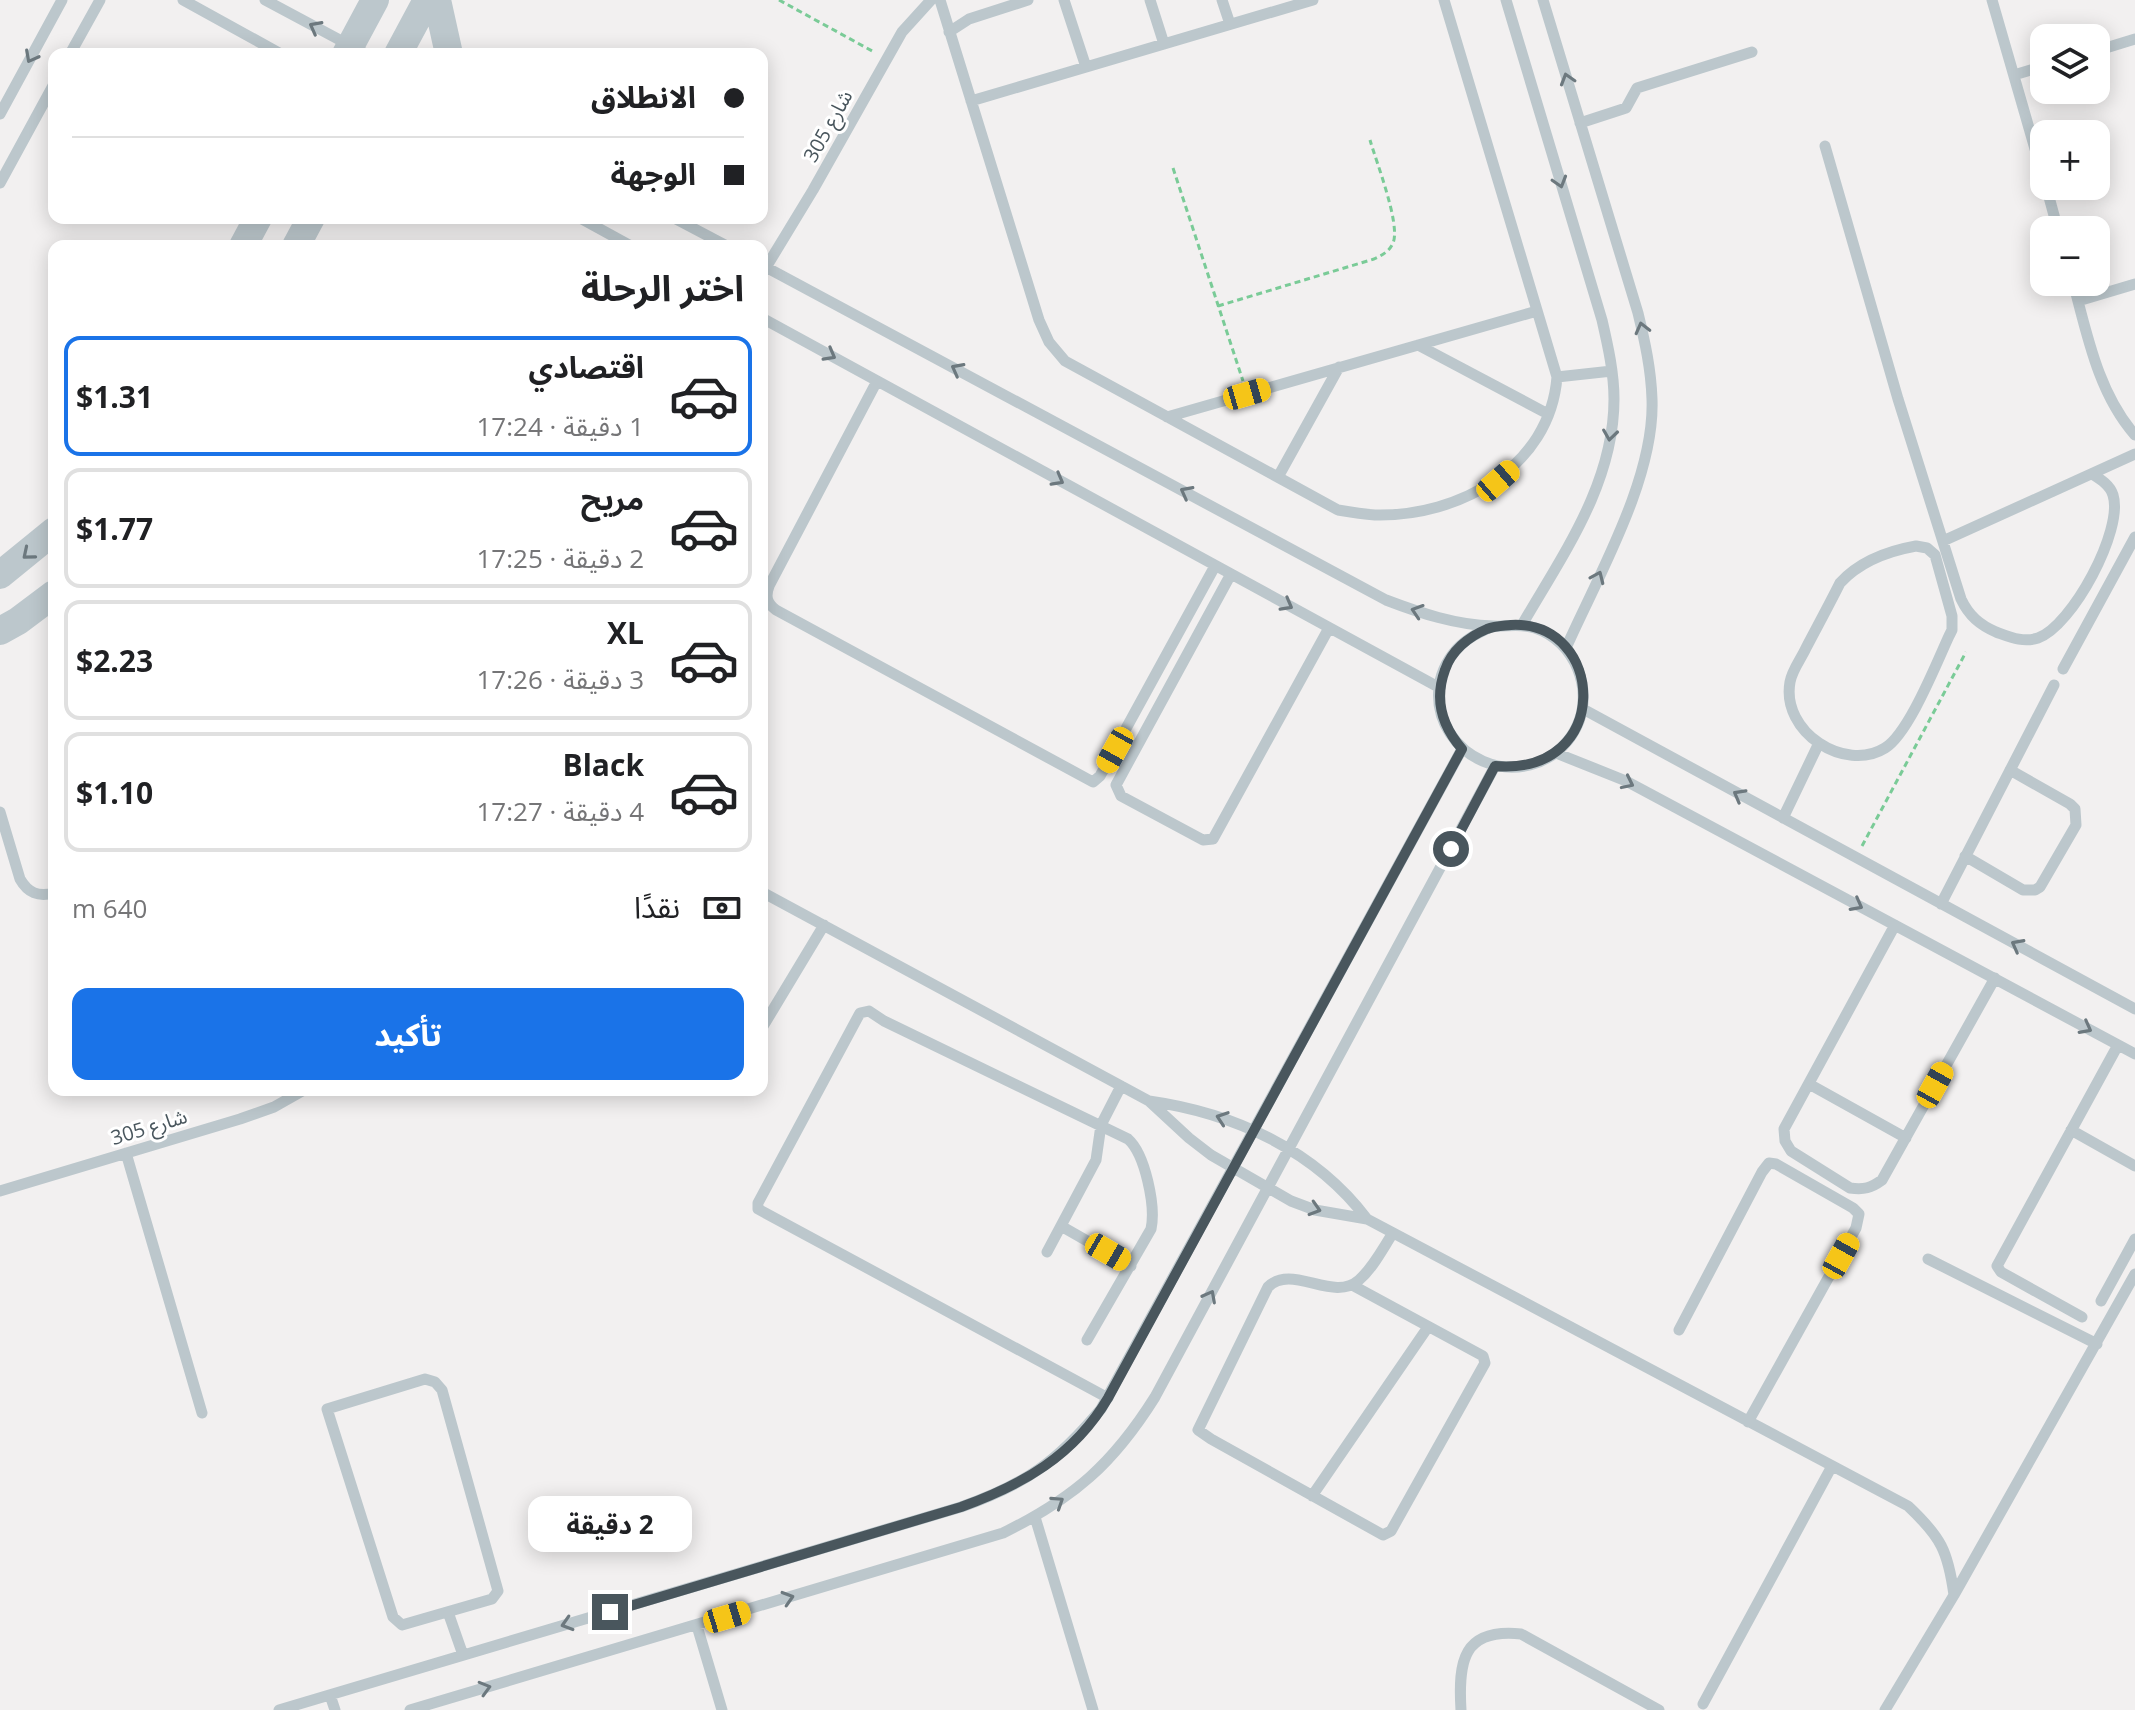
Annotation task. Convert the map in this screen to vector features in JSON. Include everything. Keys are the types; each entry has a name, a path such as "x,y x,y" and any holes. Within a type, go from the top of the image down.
{"street":[{"path":"355,48 375,0"},
{"path":"401,48 427,0"},
{"path":"437,0 448,48"},
{"path":"0,575 48,536"},
{"path":"0,631 48,598"}],"lane":[{"path":"0,114 62,0"},
{"path":"73,48 100,0"},
{"path":"183,0 270,48"},
{"path":"265,0 349,48"},
{"name":"شارع 305","path":"768,260 813,190 902,32 931,0"},
{"path":"940,0 1049,342 1065,361 1338,510 1375,515 1408,513 1440,506 1498,481 1521,460 1539,436 1556,397 1557,377 1444,0"},
{"path":"949,32 969,19 1028,0"},
{"path":"1064,0 1086,67"},
{"path":"1150,0 1164,44"},
{"path":"1222,0 1230,24"},
{"path":"971,101 1313,0"},
{"path":"1506,0 1602,320 1614,400 1611,440 1601,480 1585,517 1522,625"},
{"path":"1543,0 1642,328 1649,357 1653,401 1649,446 1637,490 1566,648"},
{"path":"1992,0 2030,131"},
{"path":"2110,47 2135,39"},
{"path":"1580,123 1626,108 1637,88 1752,52"},
{"path":"2014,75 2030,70"},
{"path":"0,183 48,95"},
{"path":"1825,146 1898,399 1943,541 1967,611 1986,627 2013,638 2026,640 2040,637 2052,630 2074,604 2093,574 2107,542 2115,510 2113,494 2104,482 2092,474"},
{"path":"591,224 620,240"},
{"path":"685,224 716,240"},
{"path":"768,271 1386,600 1438,618 1538,629 1566,648 1578,666 1584,687 1583,709 1568,741 1556,753 1537,763 1516,768 1495,766 1472,757 1451,736 1444,721 1440,688 1445,667 1457,649 1473,635 1493,626"},
{"path":"2078,301 2135,284"},
{"path":"2077,296 2096,364 2110,398 2135,435"},
{"path":"1167,417 1537,311"},
{"path":"768,321 1440,688"},
{"path":"1418,345 1548,414"},
{"path":"1278,477 1339,367"},
{"path":"1557,377 1612,371"},
{"path":"768,589 877,381"},
{"path":"1943,541 2135,454"},
{"path":"2063,669 2135,537"},
{"path":"1916,546 1927,548 1935,555 1952,616 1952,630 1901,732 1884,749 1861,756 1819,743 1802,731 1792,715 1790,679 1840,583 1871,559 1916,546"},
{"path":"768,601 776,610 1093,782 1100,776 1215,566"},
{"path":"1231,574 1116,785 1121,796 1203,840 1213,839 1329,628"},
{"path":"1941,904 2054,685"},
{"path":"1583,709 2135,1009"},
{"path":"1783,818 1819,743"},
{"path":"279,1710 946,1512 1002,1492 1040,1471 1073,1443 1108,1398 1462,749"},
{"path":"1556,753 1626,781 2135,1054"},
{"path":"410,1710 1003,1533 1075,1492 1106,1464 1133,1432 1155,1397 1495,766"},
{"path":"1965,856 2023,890 2035,890 2040,887 2076,825 2075,809 2070,804 2010,770"},
{"path":"0,812 24,887 41,895 48,894"},
{"path":"768,895 1149,1101 1189,1138 1234,1169 1291,1201 1315,1210 1367,1219 1908,1506 1933,1530 1949,1561 1954,1595"},
{"path":"768,1018 824,925"},
{"path":"1895,925 1784,1129 1788,1146 1850,1188 1862,1190 1882,1180 1995,978"},
{"path":"1087,1340 1147,1238 1153,1221 1142,1160 1136,1145 869,1011 860,1013 758,1206 763,1213 1108,1398"},
{"path":"2082,1317 2001,1272 1997,1266 2118,1045"},
{"path":"1809,1084 1906,1138"},
{"path":"1047,1252 1096,1160 1101,1125 1121,1086"},
{"name":"شارع 305","path":"0,1191 274,1107 293,1096"},
{"path":"1149,1101 1203,1111 1254,1130 1333,1180 1367,1219"},
{"path":"2071,1130 2135,1166"},
{"path":"126,1153 202,1413"},
{"path":"1679,1330 1769,1163 1776,1164 1859,1214 1856,1228 1748,1422"},
{"path":"1061,1226 1131,1266"},
{"path":"1352,1285 1483,1356 1485,1363 1391,1531 1378,1534 1198,1430 1268,1287 1273,1282 1287,1280 1334,1288 1352,1285 1365,1274 1393,1233"},
{"path":"2101,1301 2135,1239"},
{"path":"1928,1259 2097,1344"},
{"path":"1885,1710 1954,1595 2135,1274"},
{"path":"1312,1496 1428,1327"},
{"path":"425,1379 435,1382 442,1390 498,1591 492,1599 448,1612 402,1625 393,1617 328,1415 329,1407 425,1379"},
{"path":"1703,1704 1832,1466"},
{"path":"1035,1517 1093,1710"},
{"path":"448,1612 463,1655"},
{"path":"697,1626 722,1710"},
{"path":"1461,1710 1458,1675 1465,1654 1480,1639 1500,1632 1521,1634 1659,1710"},
{"path":"330,1695 335,1710"}],"path":[{"path":"779,0 887,59"},
{"path":"1218,306 1386,253 1394,241 1394,226 1370,140"},
{"path":"1173,168 1247,394"},
{"path":"1855,858 1966,652"}],"route":[{"path":"610,1612 961,1507 1002,1492 1040,1471 1073,1443 1108,1398 1462,749 1451,736 1440,705 1445,667 1457,649 1473,635 1493,626 1522,625 1538,629 1566,648 1578,666 1584,687 1583,709 1577,726 1556,753 1537,763 1516,768 1495,766 1451,849"}]}
